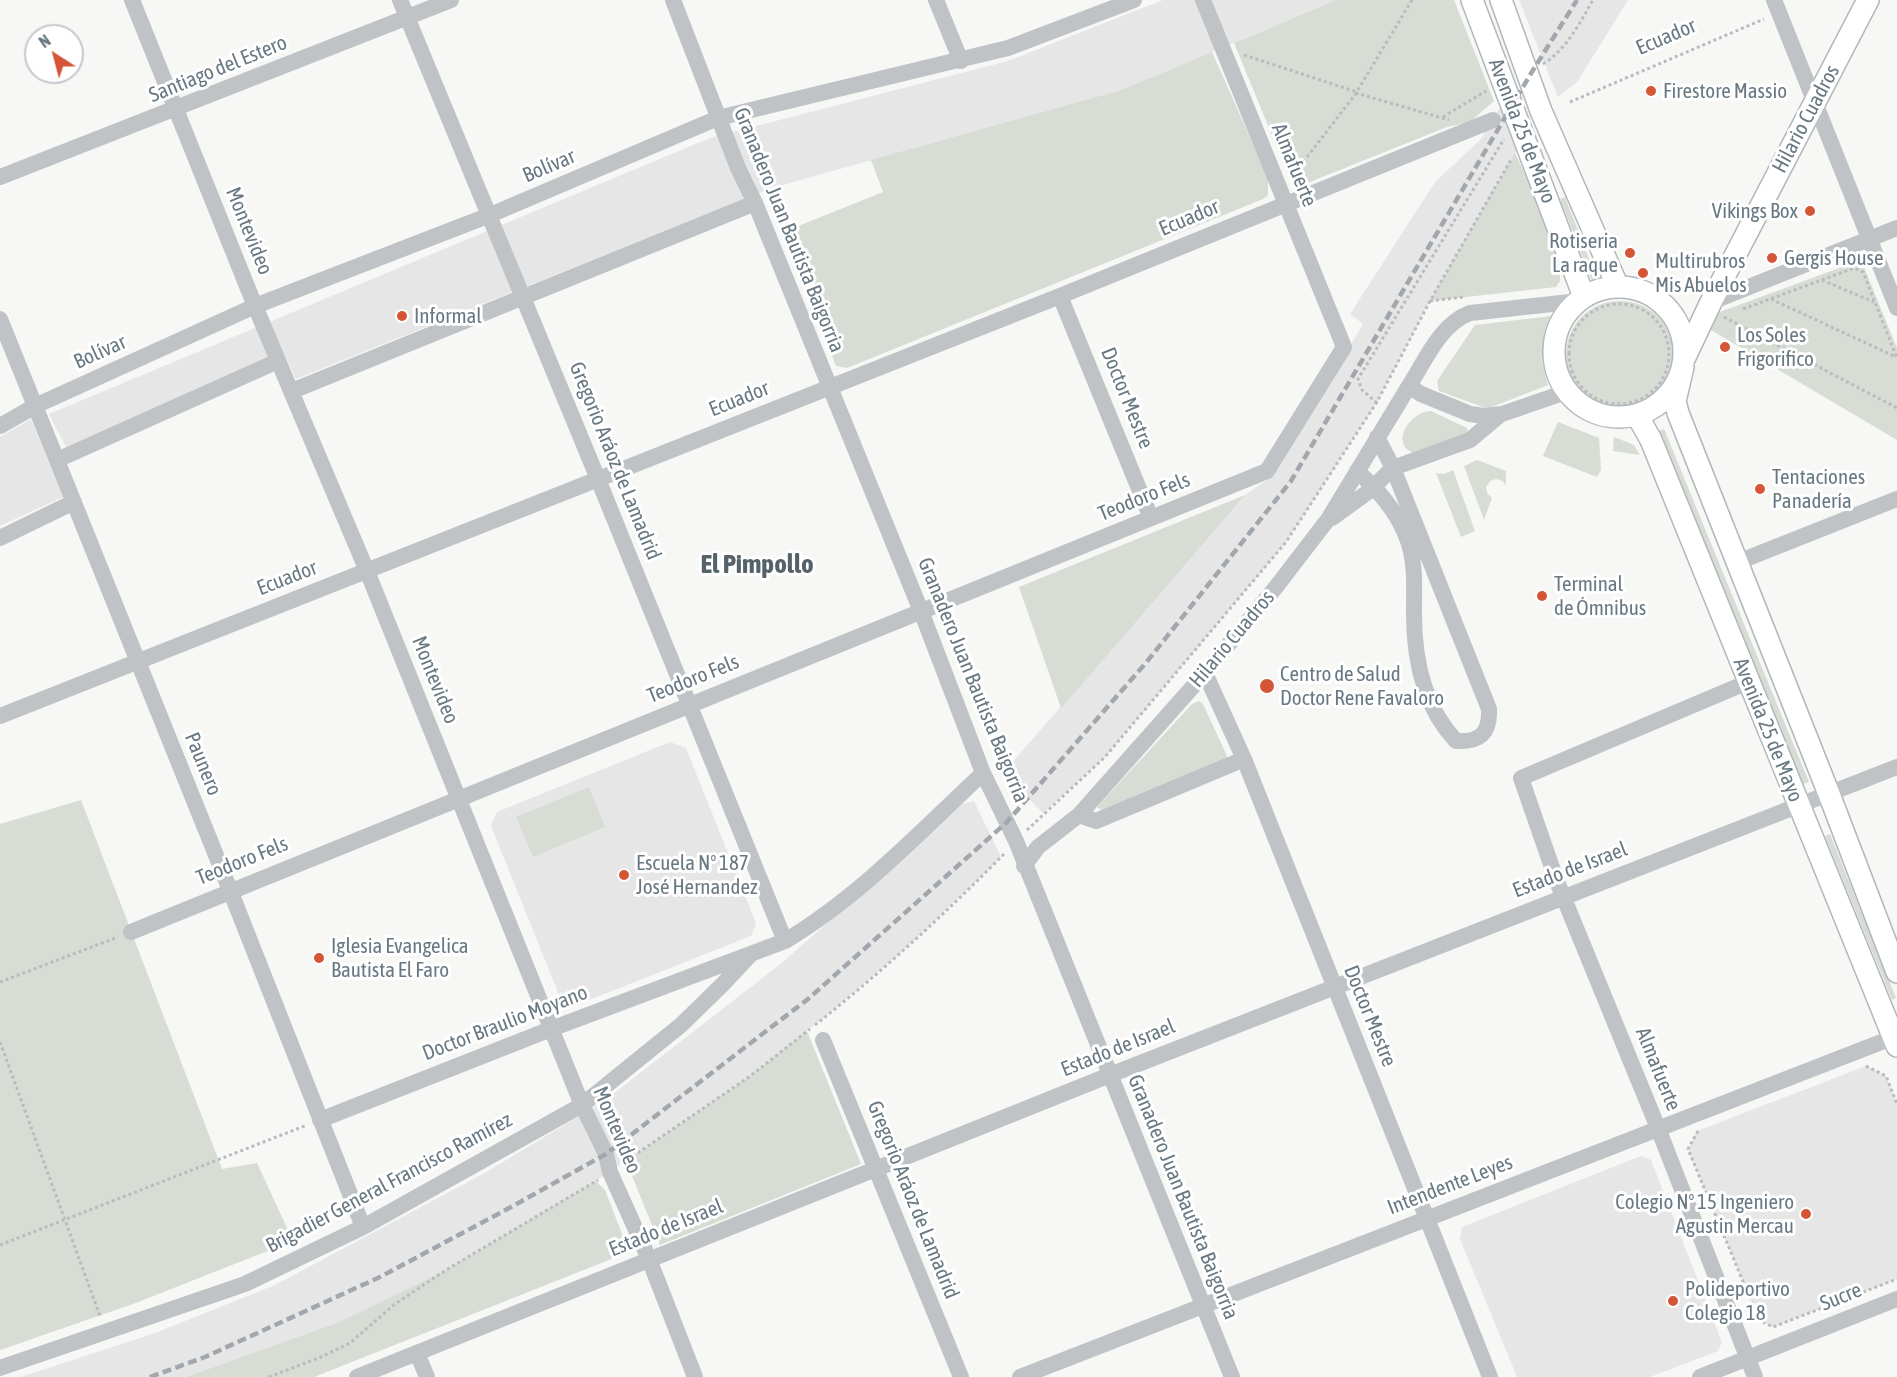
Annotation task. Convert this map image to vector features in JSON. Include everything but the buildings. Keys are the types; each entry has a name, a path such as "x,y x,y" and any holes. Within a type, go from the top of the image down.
{"main road":[{"name":"Avenida 25 de Mayo","path":"1472,0 1582,306 1600,290 1618,287 1632,288 1647,293 1659,301 1670,311 1678,324 1683,338 1683,364 1675,401 1678,413 1897,972"},
{"name":"Avenida 25 de Mayo","path":"1501,0 1541,111 1618,287"},
{"name":"Hilario Cuadros","path":"1683,364 1717,310 1814,102 1868,0"},
{"path":"1582,306 1564,317 1557,332 1554,347 1556,370 1566,392 1578,404 1593,413 1610,417 1637,415 1653,408 1676,384 1683,364"},
{"path":"1670,311 1682,315 1717,310"},
{"name":"Avenida 25 de Mayo","path":"1637,415 1651,440 1798,805 1896,1040"}],"street":[{"name":"Montevideo","path":"132,0 255,306 367,571 582,1104 606,1154 610,1172 695,1377"},
{"name":"Gregorio Aráoz de Lamadrid","path":"400,0 524,297 785,941"},
{"name":"Santiago del Estero","path":"0,177 451,0"},
{"name":"Granadero Juan Bautista Baigorria","path":"672,0 738,168 755,203 921,611 983,773 1016,841 1024,866 1232,1377"},
{"path":"936,0 961,61"},
{"name":"Bolívar","path":"0,426 35,406 255,306 490,215 718,118 1008,48 1134,0"},
{"name":"Almafuerte","path":"1203,0 1344,347"},
{"path":"1776,7 1897,308"},
{"name":"Ecuador","path":"0,716 1060,296 1283,198 1492,120"},
{"path":"292,391 755,203"},
{"path":"1717,310 1897,228"},
{"name":"Doctor Mestre","path":"1060,296 1151,518"},
{"name":"Hilario Cuadros","path":"1024,866 1038,848 1079,816 1205,673 1326,522 1442,333 1460,316 1470,313 1582,306"},
{"name":"Paunero","path":"0,319 363,1227"},
{"name":"Teodoro Fels","path":"131,932 1267,471 1344,347"},
{"path":"57,460 278,361"},
{"path":"1409,386 1421,394 1470,414 1484,416 1502,414 1566,392"},
{"path":"1326,522 1368,492 1393,468 1470,440 1502,414"},
{"path":"1356,471 1382,495 1400,522 1413,565 1415,649 1419,673 1444,729 1456,741 1469,742 1483,735 1490,723 1490,710 1393,468 1377,437"},
{"path":"1738,562 1897,499"},
{"path":"0,538 74,502"},
{"name":"Doctor Mestre","path":"1205,673 1244,759 1490,1377"},
{"name":"Almafuerte","path":"1749,681 1521,778 1564,897 1658,1128 1755,1377"},
{"path":"1079,816 1096,820 1244,759"},
{"name":"Estado de Israel","path":"357,1377 1110,1075 1897,767"},
{"name":"Doctor Braulio Moyano","path":"320,1120 785,941 813,924 864,884 983,773"},
{"name":"Brigadier General Francisco Ramírez","path":"0,1368 245,1284 363,1227 582,1104 681,1025 751,954"},
{"name":"Gregorio Aráoz de Lamadrid","path":"823,1040 961,1377"},
{"name":"Intendente Leyes","path":"1020,1377 1658,1128 1896,1040"},
{"name":"Sucre","path":"1700,1377 1897,1299"},
{"path":"417,1353 426,1377"}],"path":[{"path":"1283,198 1357,92 1412,0"},
{"path":"1542,64 1556,55 1574,33 1593,0"},
{"name":"Ecuador","path":"1570,102 1776,7"},
{"path":"1222,48 1443,117 1470,129 1504,139 1509,146"},
{"path":"1392,412 1362,390 1359,379 1504,139"},
{"path":"269,1377 350,1343 395,1304 446,1270 581,1191 749,1077 827,1015 942,914 1105,757 1287,542 1377,402 1430,301 1515,153 1519,163"},
{"path":"1742,309 1770,299 1822,280 1854,268 1863,272 1897,358 1770,299 1764,296"},
{"path":"1815,277 1877,304"},
{"path":"1430,301 1464,297"},
{"path":"1623,304 1651,315 1662,327 1668,348 1666,371 1659,384 1648,395 1634,402 1612,403 1592,396 1577,380 1569,360 1569,345 1582,306 1594,310 1608,305 1623,304"},
{"path":"1717,310 1732,312"},
{"path":"1717,310 1719,324"},
{"path":"1717,310 1897,408"},
{"path":"0,982 131,932"},
{"path":"0,1041 106,1332"},
{"path":"1857,1070 1866,1066 1886,1076 1897,1104"},
{"path":"0,1245 320,1120"},
{"path":"1705,1128 1697,1131 1688,1149 1759,1320 1773,1327 1897,1279"}],"shaded area":[{"path":"1163,0 1336,0 1121,90 772,188 296,379 285,356 66,447 49,414 710,138 1008,61"},
{"path":"1336,0 1454,0 1494,101 1470,122 1447,127 1300,186 1290,179 1234,43"},
{"path":"1519,0 1628,0 1577,82 1558,97"},
{"path":"1212,52 1268,178 1268,195 847,368 836,366 786,231 883,192 871,160 1121,90"},
{"path":"1500,107 1519,147 1430,301 1377,402 1286,542 1105,757 1043,813 1003,773 1245,495 1273,476 1363,324 1350,314 1435,182 1481,139"},
{"path":"1515,153 1538,203 1560,264 1560,281 1556,287 1430,301"},
{"path":"1565,197 1597,279 1592,281 1560,199"},
{"path":"1861,260 1897,348 1897,440 1711,330 1717,313"},
{"path":"1620,301 1641,305 1658,317 1670,334 1674,355 1670,376 1658,393 1641,405 1620,409 1599,405 1582,393 1570,376 1566,355 1570,334 1582,317 1599,305"},
{"path":"1560,315 1546,332 1542,361 1548,385 1489,408 1439,391 1437,381 1475,325"},
{"path":"1431,411 1467,428 1468,434 1417,454 1408,450 1404,444 1404,430 1415,417"},
{"path":"31,419 63,497 0,526 0,437"},
{"path":"1558,422 1599,438 1601,470 1597,477 1543,456"},
{"path":"1664,429 1809,782 1803,784 1658,431"},
{"path":"1614,437 1634,445 1640,455 1613,451"},
{"path":"1477,460 1506,471 1506,486 1503,481 1496,479 1490,481 1486,487 1487,493 1492,498 1484,520 1464,466"},
{"path":"1453,470 1475,531 1461,537 1436,473 1444,474"},
{"path":"1245,495 1064,705 1061,708 1019,587"},
{"path":"1199,701 1203,704 1227,756 1225,762 1101,810 1097,807 1192,704"},
{"name":"Escuela N° 187 José Hernandez","path":"670,742 686,748 756,923 751,936 574,1006 562,1002 491,826 497,812"},
{"path":"589,787 605,827 533,857 516,817"},
{"path":"81,800 222,1169 257,1163 293,1241 133,1304 0,1350 0,824"},
{"path":"974,801 1001,857 900,953 827,1015 749,1077 581,1191 446,1270 339,1322 186,1377 21,1377 155,1333 275,1285 483,1174 604,1101 783,962 962,804"},
{"path":"1830,834 1896,998 1892,1000 1825,836"},
{"path":"807,1031 861,1164 660,1245 626,1161 749,1077"},
{"name":"Colegio Nº 15 Ingeniero Agustin Mercau","path":"1866,1066 1886,1076 1897,1104 1897,1279 1773,1327 1759,1320 1688,1149 1697,1131"},
{"path":"1641,1156 1651,1160 1722,1342 1718,1351 1650,1377 1517,1377 1460,1239 1462,1227"},
{"path":"596,1181 605,1190 629,1252 314,1377 186,1377 339,1322 446,1270"}],"railway":[{"path":"150,1377 205,1357 380,1277 606,1154 808,999 1006,823 1145,664 1291,481 1530,75 1577,0"}],"place":[{"name":"Firestore Massio","path":"1651,91"},
{"name":"Vikings Box","path":"1810,211"},
{"name":"Rotiseria La raque","path":"1630,253"},
{"name":"Gergis House","path":"1772,258"},
{"name":"Multirubros Mis Abuelos","path":"1643,273"},
{"name":"Informal","path":"402,316"},
{"name":"Los Soles Frigorifico","path":"1725,347"},
{"name":"Tentaciones Panadería","path":"1760,489"},
{"name":"Terminal de Ómnibus","path":"1542,596"},
{"name":"Centro de Salud Doctor Rene Favaloro","path":"1267,686"},
{"name":"Escuela N° 187 José Hernandez","path":"624,875"},
{"name":"Iglesia Evangelica Bautista El Faro","path":"319,958"},
{"name":"Colegio Nº 15 Ingeniero Agustin Mercau","path":"1806,1214"},
{"name":"Polideportivo Colegio 18","path":"1673,1301"}],"district":[{"name":"El Pimpollo","path":"757,564"}]}
